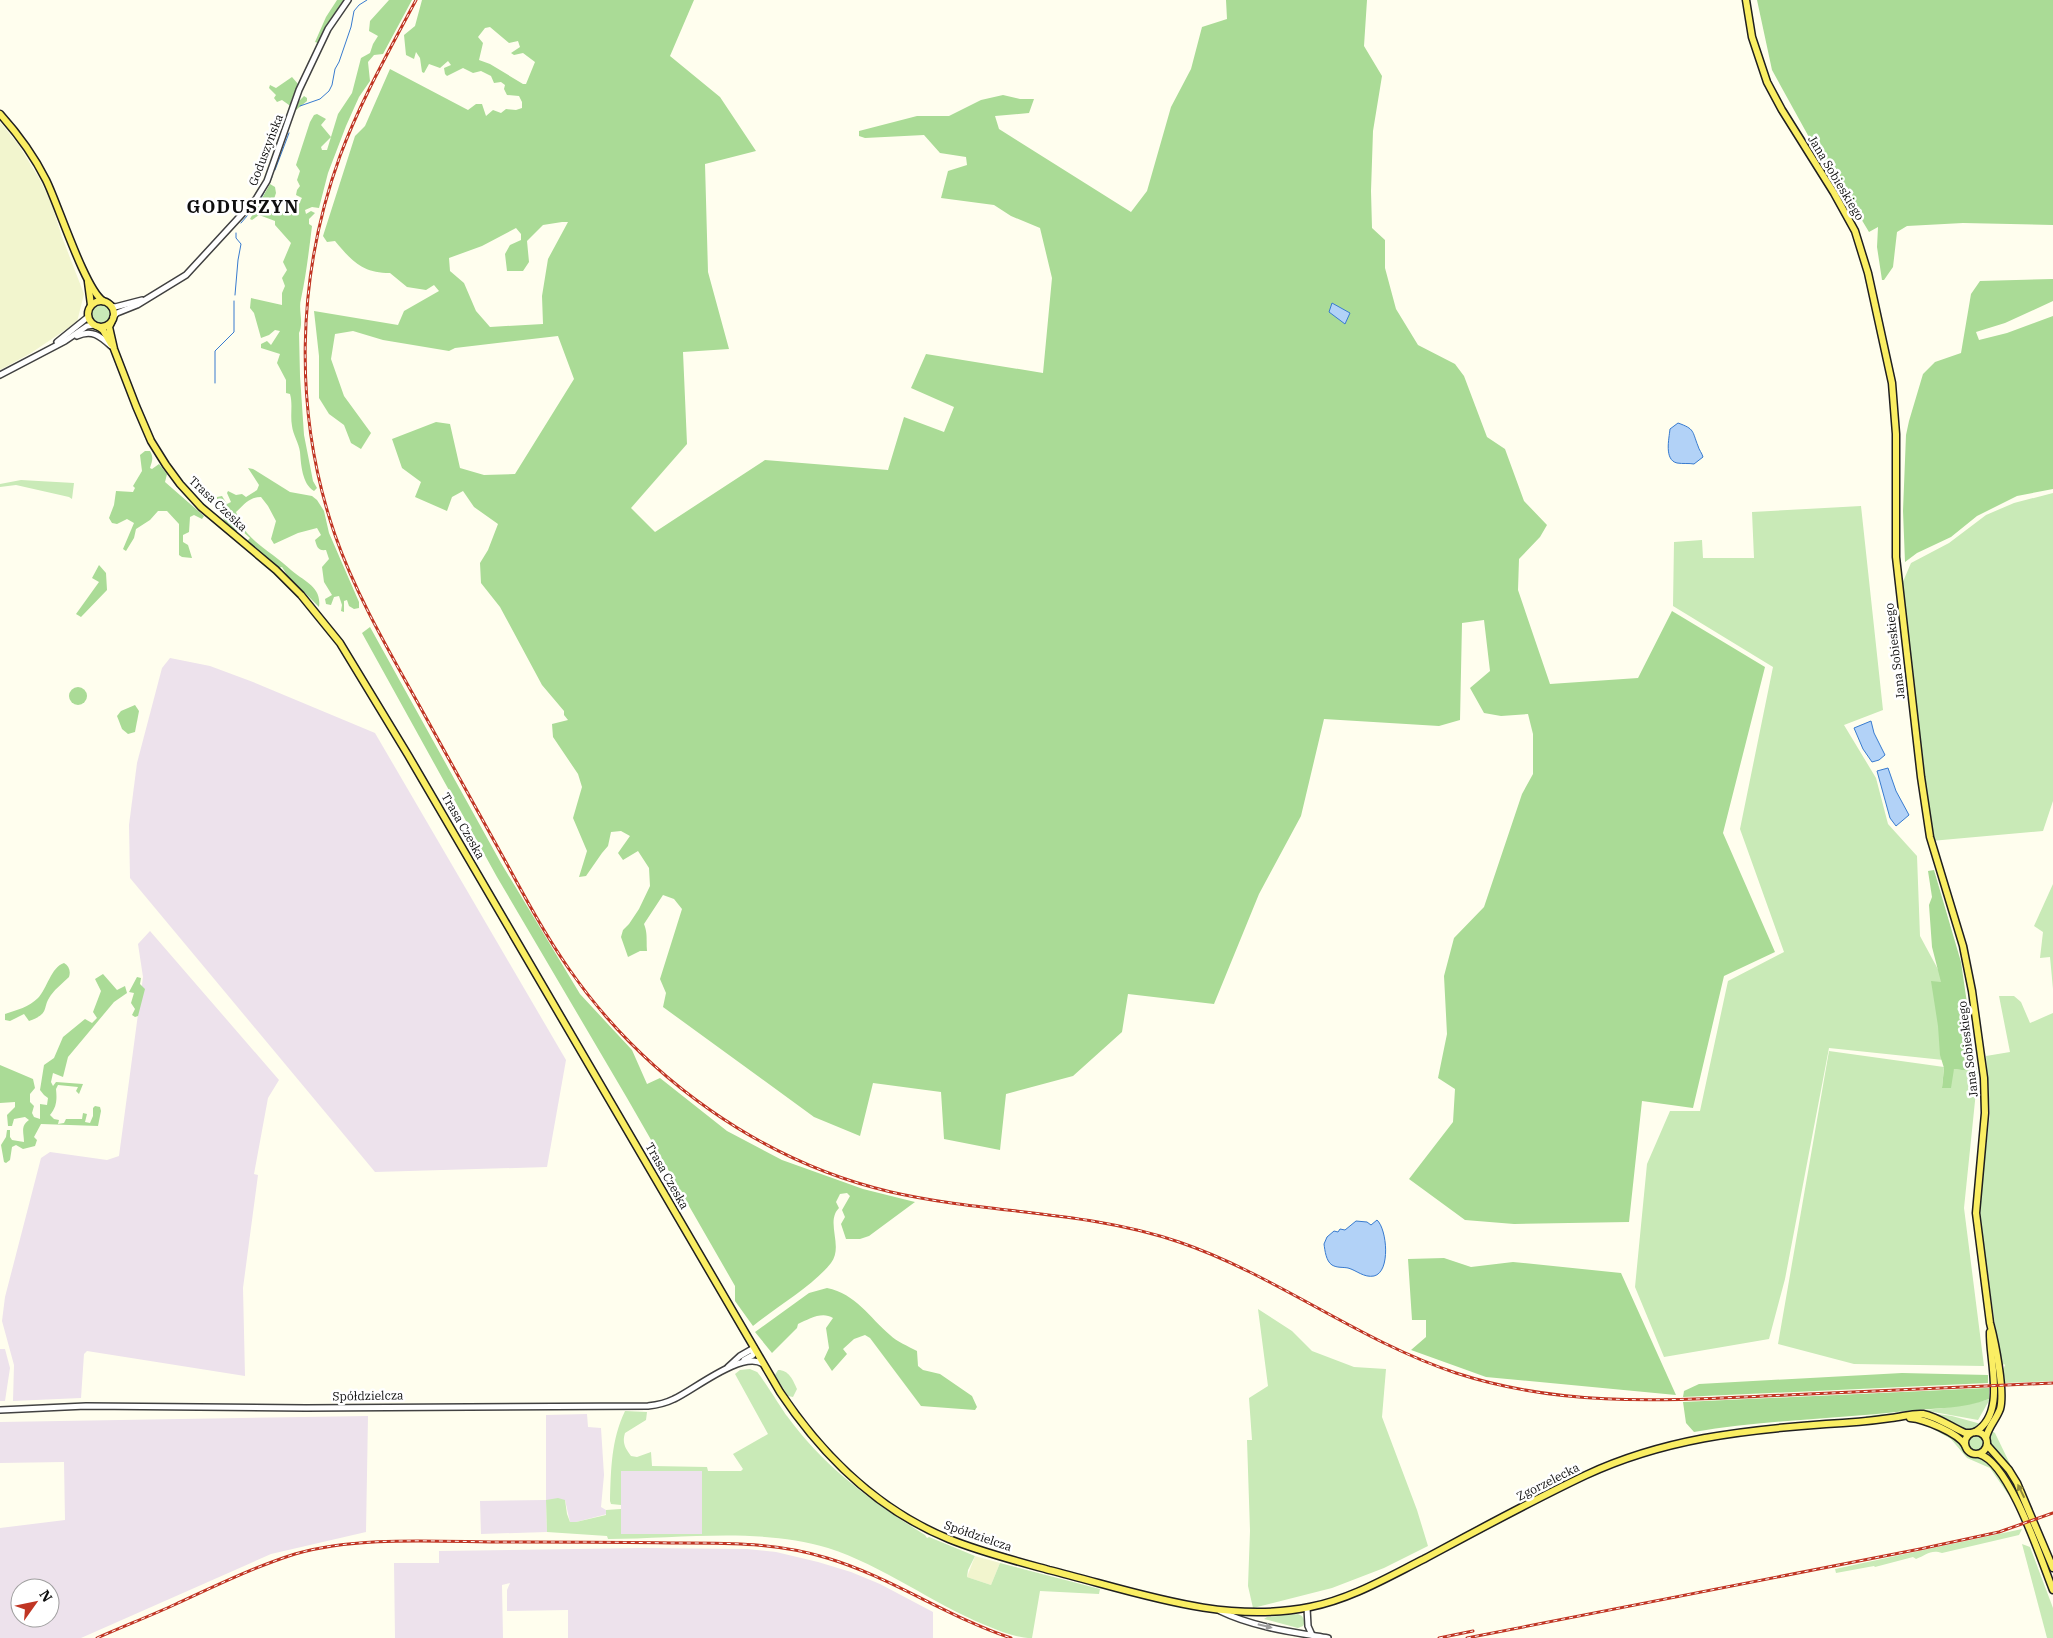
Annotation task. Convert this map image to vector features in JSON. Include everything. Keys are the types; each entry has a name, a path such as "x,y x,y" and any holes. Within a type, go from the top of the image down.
{"main road":[{"name":"Jana Sobieskiego","path":"1746,0 1752,37 1767,82 1855,231 1868,273 1892,383 1896,434 1896,557 1921,777 1930,837 1965,951 1983,1068 1985,1113 1976,1213 1990,1323 1994,1401 1989,1416 1981,1428 1973,1433"},
{"path":"0,114 24,143 44,175 87,279 92,299 88,318 96,326 105,326 112,320 111,306 98,297 87,279"},
{"path":"91,305 103,301"},
{"name":"Trasa Czeska","path":"112,320 109,327 114,349"},
{"name":"Trasa Czeska","path":"96,326 104,330 114,349 147,432 159,454 180,484 210,516 271,566 302,595 327,624 345,650 754,1348"},
{"name":"Jana Sobieskiego","path":"1986,1438 1988,1430 1998,1415 2001,1399 1994,1340 1990,1323"},
{"name":"Spółdzielcza","path":"754,1348 792,1409 824,1448 874,1495 917,1523 950,1540 1025,1564 1196,1607 1219,1611"},
{"name":"Zgorzelecka","path":"1219,1611 1280,1612 1325,1604 1362,1590 1583,1477 1654,1449 1686,1441 1745,1430 1901,1417 1914,1414 1929,1416 1965,1433 1973,1433"},
{"name":"Zgorzelecka","path":"1901,1417 1926,1421 1961,1439 1965,1445"},
{"path":"2053,1568 2017,1483 2009,1470 1987,1445 1986,1438 1981,1433 1973,1433 1965,1440 1965,1445 1970,1452 1985,1456 1997,1467 2012,1490 2053,1590"},
{"path":"1979,1454 1987,1445"}],"street":[{"name":"Goduszyńska","path":"112,320 117,313 137,305 186,275 261,192 302,83 328,29 348,0"},
{"name":"Goduszyńska","path":"111,306 115,307 145,299"},
{"path":"48,350 88,318"},
{"path":"65,341 87,326 96,326"},
{"path":"0,375 80,334 90,333 100,336 114,349"},
{"name":"Spółdzielcza","path":"0,1410 86,1406 306,1408 648,1406 672,1400 742,1362 752,1355 754,1348"},
{"name":"Spółdzielcza","path":"726,1369 740,1356 754,1348"},
{"path":"742,1362 756,1360 764,1365"},
{"path":"1307,1608 1308,1626 1312,1635"},
{"path":"1219,1611 1237,1619 1296,1633 1328,1638"}],"shaded area":[{"path":"170,658 210,666 375,733 566,1060 547,1167 375,1172 130,878 129,825 137,763 162,668"},
{"path":"150,931 279,1080 268,1098 254,1174 258,1175 243,1288 245,1376 87,1351 84,1354 81,1398 13,1401 14,1365 2,1321 5,1297 41,1158 50,1152 107,1160 119,1156 143,977 138,944"},
{"path":"0,1349 5,1349 10,1368 5,1401 0,1401"},
{"path":"587,1414 588,1427 601,1428 604,1475 601,1507 606,1510 607,1514 570,1522 565,1500 546,1501 547,1532 481,1534 480,1501 546,1500 546,1415"},
{"path":"368,1416 366,1532 271,1554 81,1638 0,1638 0,1528 65,1520 64,1462 0,1463 0,1422"},
{"path":"621,1471 702,1471 702,1534 621,1534"},
{"path":"643,1548 747,1549 776,1552 851,1572 880,1584 933,1612 933,1638 568,1638 568,1610 507,1611 507,1590 510,1583 502,1585 503,1638 395,1638 394,1563 439,1563 439,1551"}],"green space":[{"path":"337,0 345,0 328,23 318,43 315,42 326,17"},
{"path":"389,0 412,0 383,54 374,55 368,62 370,81 359,97 346,126 328,173 319,208 312,207 305,210 306,214 311,211 315,213 309,219 309,224 312,226 300,303 300,376 304,435 313,481 317,488 314,491 307,484 303,473 299,449 292,426 290,394 286,393 286,380 277,363 280,354 261,348 261,344 267,341 271,345 280,331 275,330 261,338 254,313 250,308 251,298 282,305 282,293 285,286 282,278 287,270 283,262 291,243 275,225 275,221 259,215 252,220 250,219 270,184 275,187 276,193 274,199 267,200 265,208 267,212 293,213 298,211 297,207 302,198 296,195 300,186 297,180 300,171 296,165 314,115 317,114 326,119 321,125 331,137 338,114 352,93 361,58 370,53 378,36 369,31 370,21","holes":["331,137 327,150 322,150 321,147"]},
{"path":"422,0 694,0 670,56 720,97 756,151 705,164 708,272 729,349 683,352 687,444 631,508 655,532 765,460 888,470 904,417 944,432 954,407 911,388 926,354 1043,373 1052,278 1040,228 1011,216 994,205 941,198 948,171 967,165 966,157 940,153 924,135 865,138 859,136 859,131 917,116 949,116 981,100 1003,95 1020,99 1034,99 1029,113 995,116 999,129 1131,212 1147,191 1171,107 1191,69 1202,27 1227,19 1226,0 1367,0 1364,46 1382,76 1373,131 1372,228 1385,240 1385,268 1396,309 1418,345 1455,364 1464,376 1487,437 1505,449 1524,501 1547,525 1540,537 1519,559 1518,590 1550,684 1638,678 1672,611 1765,667 1723,833 1775,952 1724,976 1693,1108 1642,1101 1629,1222 1514,1224 1465,1220 1409,1179 1453,1122 1455,1089 1438,1078 1447,1034 1444,976 1454,938 1484,907 1522,794 1533,774 1533,734 1528,714 1501,716 1484,713 1470,688 1490,671 1484,620 1462,623 1460,720 1439,726 1324,719 1301,816 1259,894 1214,1004 1128,994 1122,1032 1073,1076 1006,1094 1000,1150 944,1139 941,1092 873,1083 860,1136 814,1117 663,1007 666,993 660,979 682,909 674,899 663,895 644,924 647,951 640,951 628,957 621,937 623,930 639,909 650,886 649,868 638,851 623,860 618,853 630,836 621,831 611,832 608,846 586,876 579,877 587,851 573,818 582,787 578,774 553,737 552,724 568,720 564,715 564,711 542,685 500,607 481,583 480,563 488,550 498,524 474,507 463,491 452,497 447,511 415,497 421,482 402,468 392,439 436,422 450,424 460,468 484,475 515,474 574,379 558,336 455,348 449,351 383,340 353,331 335,334 331,359 344,396 371,433 361,449 351,443 344,425 329,414 319,398 319,356 314,311 398,325 404,311 439,291 434,285 426,290 407,287 390,273 372,271 365,268 352,260 335,241 327,242 323,236 355,136 365,126 390,69 468,110 476,104 482,104 486,116 493,110 501,113 506,109 516,110 522,108 519,96 507,95 504,89 505,85 501,82 494,83 491,76 481,71 473,73 463,68 447,76 444,68 451,65 448,61 440,68 429,64 424,73 422,72 420,58 416,52 414,59 406,55 404,35 415,26","holes":["490,27 509,43 518,41 520,47 511,53 514,55 523,53 535,62 526,84 479,60 483,43 478,37 485,28","568,222 548,259 542,296 543,324 490,327 476,311 464,283 450,271 449,258 482,246 516,228 521,234 521,240 510,245 505,254 507,271 523,271 529,262 527,241 543,225"]},
{"path":"1757,0 2053,0 2053,225 1963,223 1907,226 1897,232 1893,267 1884,280 1882,280 1877,247 1878,227 1869,232 1810,139 1772,70"},
{"path":"292,77 298,84 291,101 295,105 304,96 307,98 307,101 296,110 282,100 277,102 274,98 276,95 269,88 270,85 276,88"},
{"path":"0,122 18,144 51,202 84,294 77,322 31,353 0,370"},
{"path":"2053,279 2053,301 2005,323 1976,332 1979,340 2007,333 2053,316 2053,489 2017,496 1977,516 1951,537 1917,553 1905,562 1903,511 1906,435 1923,374 1935,362 1961,353 1971,294 1980,281"},
{"path":"100,304 107,307 110,314 107,321 100,324 93,321 90,314 93,307"},
{"path":"145,451 150,451 152,456 150,468 152,469 159,464 167,474 165,482 204,516 202,519 194,515 190,517 189,532 183,535 183,542 188,545 192,558 179,555 179,524 167,511 158,511 150,520 136,529 134,538 126,551 123,549 134,523 127,519 117,524 112,523 109,518 114,505 116,491 133,492 135,488 133,486 142,471 140,455"},
{"path":"248,468 253,469 290,492 312,496 317,500 324,511 329,533 359,602 359,608 354,609 349,606 347,600 344,601 344,612 341,611 342,605 339,596 334,597 331,605 326,604 325,599 332,595 324,582 322,567 329,559 326,550 318,548 316,545 315,540 321,535 317,528 298,533 274,544 271,539 276,521 261,497 250,500 236,512 247,533 252,538 315,589 318,594 319,607 287,575 282,567 279,568 247,541 250,538 241,530 235,532 224,522 221,505 217,504 217,497 222,496 227,504 231,502 228,491 236,495 242,494 246,497 257,490 259,485"},
{"path":"21,480 74,483 72,499 16,485 0,487 0,484"},
{"path":"2053,493 2053,801 2043,831 1931,841 1899,591 1911,563 1949,543 1986,515 2014,503"},
{"path":"1861,506 1883,710 1844,725 1876,778 1888,824 1917,856 1920,936 1947,986 1953,1061 1829,1048 1785,1279 1769,1339 1664,1357 1635,1287 1647,1164 1670,1111 1700,1111 1728,981 1784,952 1740,829 1773,667 1673,606 1674,542 1702,540 1703,558 1754,558 1752,512"},
{"path":"99,565 106,573 107,590 81,617 76,614 99,582 92,578"},
{"path":"370,627 501,863 580,994 632,1050 647,1084 660,1078 727,1131 782,1160 863,1189 915,1202 869,1236 860,1239 846,1239 841,1224 845,1217 842,1210 850,1196 847,1193 840,1194 836,1202 839,1208 834,1220 836,1249 831,1263 805,1288 753,1326 735,1301 735,1286 497,877 362,633"},
{"path":"74,687 82,687 87,692 85,703 74,705 69,700 69,692"},
{"path":"135,705 139,711 135,732 128,734 122,729 117,716 121,711"},
{"path":"1934,870 1961,962 1977,1072 1954,1069 1951,1088 1942,1088 1944,1068 1940,1055 1938,1026 1931,981 1941,982 1932,947 1929,905 1932,897 1928,871"},
{"path":"2053,884 2053,989 2050,957 2040,958 2043,932 2034,926"},
{"path":"64,963 69,969 69,977 51,995 40,1016 29,1021 24,1014 10,1021 5,1020 5,1014 27,1006 38,998 52,973"},
{"path":"103,974 117,990 125,986 127,993 114,1002 68,1057 63,1077 53,1073 51,1082 53,1086 56,1082 83,1084 79,1094 76,1091 78,1087 58,1085 55,1106 50,1115 54,1119 59,1120 58,1124 64,1123 66,1119 82,1119 83,1113 87,1114 85,1122 90,1123 95,1106 100,1107 101,1111 98,1126 41,1124 34,1137 37,1140 35,1146 23,1149 16,1145 12,1147 10,1160 6,1163 4,1162 1,1145 6,1137 7,1130 10,1130 12,1140 24,1142 23,1127 29,1120 25,1117 14,1119 12,1126 8,1126 7,1115 15,1107 15,1102 0,1103 0,1065 33,1079 35,1088 30,1094 30,1102 34,1106 32,1113 34,1117 40,1119 40,1104 47,1105 48,1098 40,1090 44,1065 54,1058 63,1037 85,1019 92,1023 97,1018 93,1012 101,991 95,979"},
{"path":"137,977 141,978 140,984 145,989 138,1016 135,1017 132,1015 135,1009 131,1003 134,993 129,992"},
{"path":"1999,996 2014,996 2021,1002 2030,1023 2053,1013 2053,1381 2005,1383 2003,1370 2005,1365 2001,1367 1980,1219 1990,1113 1986,1056 2010,1052"},
{"path":"1829,1051 1944,1067 1942,1088 1954,1069 1978,1072 1964,1208 1984,1366 1854,1364 1778,1344"},
{"path":"1444,1258 1471,1267 1513,1262 1621,1273 1676,1395 1486,1377 1411,1350 1426,1337 1426,1320 1412,1320 1408,1259"},
{"path":"827,1288 846,1295 862,1307 882,1328 899,1342 917,1351 918,1366 923,1370 940,1374 972,1396 977,1407 975,1410 921,1406 870,1338 865,1335 854,1339 843,1349 847,1354 832,1371 824,1359 829,1348 826,1328 833,1318 829,1316 816,1316 798,1324 797,1328 772,1353 755,1332 809,1293"},
{"path":"1258,1309 1292,1331 1312,1351 1354,1367 1386,1369 1382,1417 1417,1510 1428,1546 1384,1568 1332,1588 1253,1608 1248,1586 1250,1531 1247,1440 1252,1440 1249,1398 1268,1386"},
{"path":"750,1369 759,1374 801,1434 850,1482 927,1538 929,1537 975,1556 968,1570 967,1577 991,1585 1000,1563 1100,1589 1099,1594 1040,1591 1032,1638 1026,1638 1002,1632 965,1616 888,1574 849,1556 828,1548 801,1542 747,1536 608,1539 607,1536 547,1532 546,1500 558,1498 565,1500 570,1522 606,1515 606,1510 621,1509 621,1534 702,1534 702,1471 621,1471 621,1505 611,1504 611,1467 614,1444 620,1422 625,1411 647,1412 646,1420 625,1433 624,1440 631,1456 637,1457 651,1452 652,1466 707,1467 708,1471 741,1471 743,1469 733,1454 768,1434 735,1374 740,1370"},
{"path":"778,1370 782,1370 792,1379 797,1389 793,1397 788,1396 775,1375"},
{"path":"1902,1373 1988,1375 1988,1383 1683,1397 1684,1391 1699,1384"},
{"path":"1989,1388 1989,1399 1959,1406 1773,1422 1694,1432 1686,1423 1683,1402"},
{"path":"1990,1399 1978,1420 1928,1411 1866,1418 1866,1416 1944,1408"},
{"path":"1930,1413 1952,1416 1981,1424 1978,1427 1967,1430"},
{"path":"1919,1421 1948,1434 1961,1443 1964,1452 1969,1456 1984,1459 2000,1476 2010,1497 1990,1468 1967,1458 1951,1439"},
{"path":"1990,1430 1995,1433 2010,1464 2007,1464 1991,1448"},
{"path":"1973,1436 1979,1436 1983,1443 1979,1450 1973,1450 1969,1446 1969,1440"},
{"path":"2022,1529 2019,1535 1942,1553 1932,1552 1916,1559 1913,1557 1875,1567 1836,1573 1835,1569"},
{"path":"2022,1544 2030,1547 2053,1608 2053,1638 2047,1638"},
{"path":"975,1556 1000,1563 991,1585 967,1577"},
{"path":"1298,1614 1302,1616 1305,1622 1303,1626 1298,1628 1264,1619 1267,1617"}],"water":[{"path":"1332,303 1350,313 1345,324 1329,312"},
{"path":"1678,423 1692,431 1703,456 1694,464 1677,463 1670,458 1668,449 1670,429"},
{"path":"1871,721 1874,733 1885,755 1879,760 1872,762 1863,749 1854,728"},
{"path":"1888,768 1896,791 1909,815 1896,826 1890,818 1877,771"},
{"path":"1377,1220 1383,1232 1386,1250 1383,1267 1379,1273 1374,1276 1367,1276 1348,1268 1336,1267 1328,1261 1324,1244 1327,1237 1334,1231 1345,1230 1356,1221 1367,1222 1371,1225"}],"waterway":[{"path":"300,106 320,99 329,91 351,27 354,11 367,0"},
{"path":"275,170 289,133"},
{"path":"241,223 259,202 272,177"},
{"path":"235,295 241,244 236,238 236,233"},
{"path":"215,383 215,351 234,332 234,301"}],"railway":[{"path":"416,0 375,77 348,136 325,202 315,249 308,297 305,345 312,441 321,489 335,535 364,604 545,931 569,969 599,1008 633,1045 670,1079 710,1110 752,1137 797,1160 843,1178 891,1192 927,1199 1108,1224 1179,1242 1250,1272 1385,1344 1420,1360 1456,1373 1497,1384 1579,1397 1661,1400 2053,1383"},
{"path":"1467,1638 1920,1549 1999,1532 2053,1513"},
{"path":"97,1638 250,1571 295,1554 349,1544 408,1541 711,1543 750,1544 789,1549 851,1566 964,1619 1011,1638"},
{"path":"1439,1638 1473,1631"}],"district":[{"name":"GODUSZYN","path":"243,207"}]}
